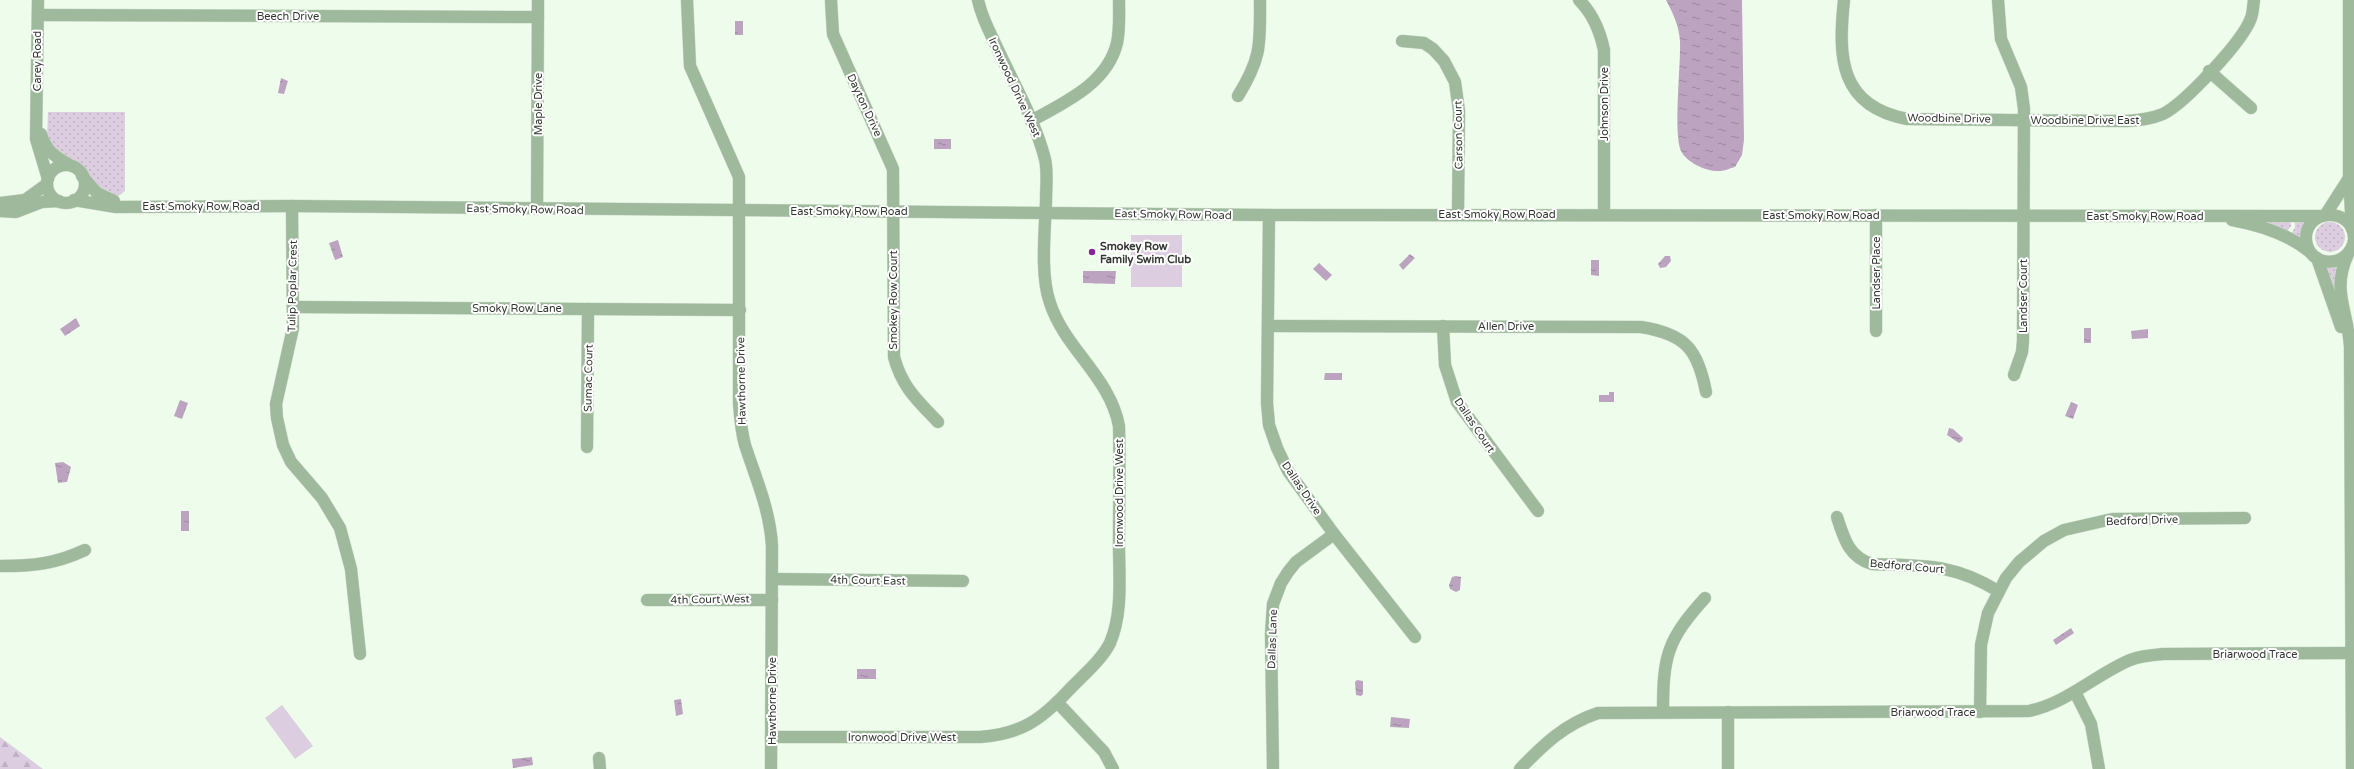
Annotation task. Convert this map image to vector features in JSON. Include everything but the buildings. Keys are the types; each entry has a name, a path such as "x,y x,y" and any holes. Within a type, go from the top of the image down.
{"street":[{"name":"Carey Road","path":"38,0 36,139 47,181"},
{"name":"Maple Drive","path":"537,209 538,0"},
{"name":"Hawthorne Drive","path":"687,0 690,66 739,177 741,425 745,444 761,489 771,530 771,769"},
{"name":"Dayton Drive","path":"831,0 833,34 893,169 893,212"},
{"name":"Ironwood Drive West","path":"771,736 980,738 1003,736 1037,720 1057,702 1109,645 1118,617 1119,426 1116,410 1107,390 1071,340 1050,304 1047,292 1046,161 1031,121 1002,59 978,0"},
{"path":"1031,121 1077,94 1105,70 1117,42 1119,0"},
{"path":"1238,96 1257,61 1260,46 1260,0"},
{"name":"Johnson Drive","path":"1579,0 1593,18 1601,34 1604,50 1604,214"},
{"name":"Woodbine Drive","path":"1844,0 1840,43 1843,66 1855,89 1870,104 1894,116 1907,119 2025,120"},
{"name":"Landser Court","path":"1998,0 2001,39 2021,87 2025,120 2023,341 2022,352 2014,374"},
{"name":"Woodbine Drive East","path":"2025,120 2148,119 2174,107 2240,38 2252,17 2254,0"},
{"path":"2348,0 2352,61 2349,178 2353,236 2341,272 2339,286 2349,332 2352,538 2352,769"},
{"name":"Beech Drive","path":"38,15 538,17"},
{"name":"Carson Court","path":"1402,41 1424,43 1432,49 1444,61 1455,82 1459,110 1458,214"},
{"path":"2209,71 2251,108"},
{"name":"Carey Road","path":"37,123 49,151 59,160 77,171"},
{"path":"0,203 24,200 47,181 58,167 77,171 84,189 74,200 67,203 42,202 16,212 0,211"},
{"name":"East Smoky Row Road","path":"77,171 100,196 132,206"},
{"path":"2349,178 2323,215 2310,226 2307,232 2306,240 2314,255 2337,315 2349,361"},
{"path":"47,181 49,193 59,202"},
{"name":"East Smoky Row Road","path":"74,200 116,207 292,206 1269,215 1604,214 2213,217"},
{"name":"Tulip Poplar Crest","path":"292,206 294,307 291,341 276,404 279,432 291,462 322,498 340,528 351,569 360,654"},
{"name":"Smokey Row Court","path":"893,212 894,357 899,374 910,393 938,422"},
{"name":"Dallas Drive","path":"1269,215 1267,402 1269,425 1274,440 1288,471 1334,534 1415,637"},
{"path":"2213,217 2243,215 2339,216 2349,223 2353,236"},
{"name":"Landser Place","path":"1876,216 1876,331"},
{"path":"2213,217 2267,228 2300,244 2323,261 2336,261 2348,254"},
{"name":"Smoky Row Lane","path":"294,307 740,310"},
{"name":"Sumac Court","path":"587,447 588,309"},
{"name":"Allen Drive","path":"1268,326 1642,327 1660,330 1676,337 1692,350 1701,366 1706,392"},
{"name":"Dallas Court","path":"1443,326 1445,366 1458,402 1538,511"},
{"name":"Bedford Court","path":"1837,517 1844,541 1851,553 1865,562 1872,564 1935,566 1971,576 1998,591"},
{"name":"Bedford Drive","path":"1980,712 1980,645 1988,613 1998,591 2019,562 2044,541 2064,530 2086,523 2112,519 2245,518"},
{"name":"Dallas Lane","path":"1272,769 1271,634 1273,604 1281,583 1296,562 1334,534"},
{"path":"0,566 47,564 65,560 85,550"},
{"name":"4th Court East","path":"772,579 963,581"},
{"path":"1663,712 1663,675 1670,646 1676,633 1706,598"},
{"name":"4th Court West","path":"647,600 772,600"},
{"name":"Briarwood Trace","path":"1520,769 1554,735 1581,719 1598,713 1616,711 2029,711 2055,703 2132,659 2164,654 2351,653"},
{"path":"2075,692 2090,724 2099,769"},
{"path":"1057,702 1104,752 1113,769"},
{"path":"1728,712 1728,769"}],"green space":[{"path":"48,112 125,112 125,191 116,198 104,194 81,165 54,148 47,136"},
{"path":"2264,218 2290,219 2291,226 2287,232 2264,222"},
{"path":"2295,219 2306,222 2300,239 2291,235 2295,227"},
{"path":"2330,222 2341,226 2345,237 2341,248 2330,252 2319,248 2315,237 2319,226"},
{"path":"1131,235 1182,235 1182,287 1131,287"},
{"path":"2337,266 2335,286 2331,287 2324,267"},
{"path":"282,705 313,746 295,759 265,718"},
{"path":"0,737 43,769 0,769"}],"water":[{"path":"1666,0 1742,0 1744,140 1742,155 1735,167 1722,171 1709,170 1693,163 1681,151 1677,114 1680,41 1675,20"},
{"path":"735,21 743,21 743,35 735,35"},
{"path":"281,78 288,81 284,94 278,93"},
{"path":"934,139 951,139 951,149 934,149"},
{"path":"338,240 343,257 335,260 329,243"},
{"path":"1410,254 1415,258 1403,270 1399,265"},
{"path":"1665,256 1670,256 1671,261 1666,267 1660,268 1658,264"},
{"path":"1591,260 1599,260 1599,276 1591,275"},
{"path":"1319,263 1332,275 1326,281 1313,269"},
{"path":"1083,271 1116,271 1115,284 1083,283"},
{"path":"76,318 80,326 65,336 60,329"},
{"path":"2084,328 2091,328 2091,343 2084,343"},
{"path":"2148,329 2148,338 2132,339 2131,331"},
{"path":"1325,373 1342,373 1342,380 1324,380"},
{"path":"1609,392 1614,392 1614,402 1599,402 1599,395 1609,395"},
{"path":"180,400 188,403 182,419 174,416"},
{"path":"2071,402 2078,405 2073,419 2065,416"},
{"path":"1949,428 1953,429 1963,438 1962,441 1959,443 1947,435"},
{"path":"63,462 71,467 67,482 58,483 55,463"},
{"path":"181,511 189,511 189,531 181,531"},
{"path":"1452,577 1461,577 1460,590 1456,592 1450,589 1449,585"},
{"path":"2071,628 2074,633 2056,645 2053,640"},
{"path":"857,669 876,669 876,679 857,679"},
{"path":"1357,680 1363,681 1363,694 1361,696 1356,695 1355,682"},
{"path":"681,699 683,714 676,716 674,700"},
{"path":"1391,717 1410,719 1409,728 1390,727"},
{"path":"532,757 533,765 513,768 512,759"}],"place":[{"name":"Smokey Row Family Swim Club","path":"1092,252"}]}
